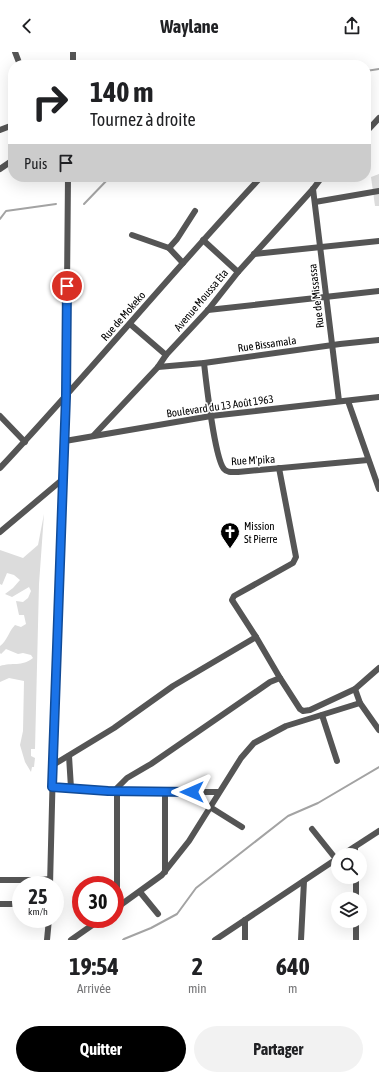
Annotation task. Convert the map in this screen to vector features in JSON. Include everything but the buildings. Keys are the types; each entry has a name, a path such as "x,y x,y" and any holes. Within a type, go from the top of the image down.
{"street":[{"path":"371,127 379,118"},
{"path":"50,876 65,441 68,182"},
{"name":"Rue de Mokeko","path":"0,468 130,324 202,240 256,182"},
{"name":"Avenue Moussa Eta","path":"94,435 158,367 166,355 208,310 238,272 313,189 317,182"},
{"name":"Rue de Missassa","path":"313,189 339,401"},
{"path":"315,202 379,191"},
{"path":"168,248 177,239 194,211"},
{"path":"132,235 168,248 183,263"},
{"path":"202,240 238,272"},
{"path":"254,254 379,241"},
{"path":"208,310 379,291"},
{"path":"130,324 166,355"},
{"name":"Rue Bissamala","path":"158,367 204,363 379,340"},
{"name":"Rue M'pika","path":"204,363 218,454 223,468 227,472 368,460"},
{"name":"Boulevard du 13 Août 1963","path":"65,441 211,416 379,397"},
{"path":"348,401 379,489"},
{"path":"0,416 24,442"},
{"path":"279,468 296,557 295,561 234,596 232,600 280,678 300,709 303,711 310,710 355,689 378,671"},
{"path":"0,532 63,479"},
{"path":"53,765 114,728 173,686 256,637"},
{"path":"116,876 117,790 119,786 128,778 151,764 270,682 280,678"},
{"path":"355,689 360,703 379,730"},
{"path":"124,903 165,872 189,841 218,792 241,758 254,743 286,726 360,703"},
{"path":"322,715 337,761"},
{"path":"69,756 71,788"},
{"path":"52,787 165,792 218,792"},
{"path":"165,792 165,872"},
{"path":"210,807 242,827"},
{"path":"312,829 331,851"},
{"path":"355,847 379,831"},
{"path":"215,940 331,862"},
{"path":"0,880 12,880"},
{"path":"302,940 304,881"},
{"path":"140,892 158,914"},
{"path":"0,904 12,904"},
{"path":"245,920 245,940"},
{"path":"47,940 48,928"},
{"path":"71,940 88,928"},
{"path":"356,928 356,940"}],"shaded area":[{"path":"379,174 379,206 375,206 371,177"},
{"path":"44,514 39,584 35,749 31,749 31,756 35,758 34,767 32,767 31,772 25,762 20,745 23,731 24,681 9,678 0,682 0,666 21,663 29,661 33,658 31,655 23,653 18,654 6,649 1,654 0,646 15,625 21,627 26,624 24,615 19,615 16,601 23,602 28,598 31,591 29,587 12,597 5,594 20,580 14,575 7,573 2,585 0,584 0,550 23,558 38,545"}],"waterway":[{"path":"371,70 379,69"},
{"path":"84,204 105,182"},
{"path":"0,219 6,211 56,204"},
{"path":"123,940 151,928 177,914 196,888 288,816 318,803 379,767"}],"place":[{"name":"Mission St Pierre","path":"230,549"}],"route":[{"path":"67,286 66,396 52,787 108,791 192,792"}]}
